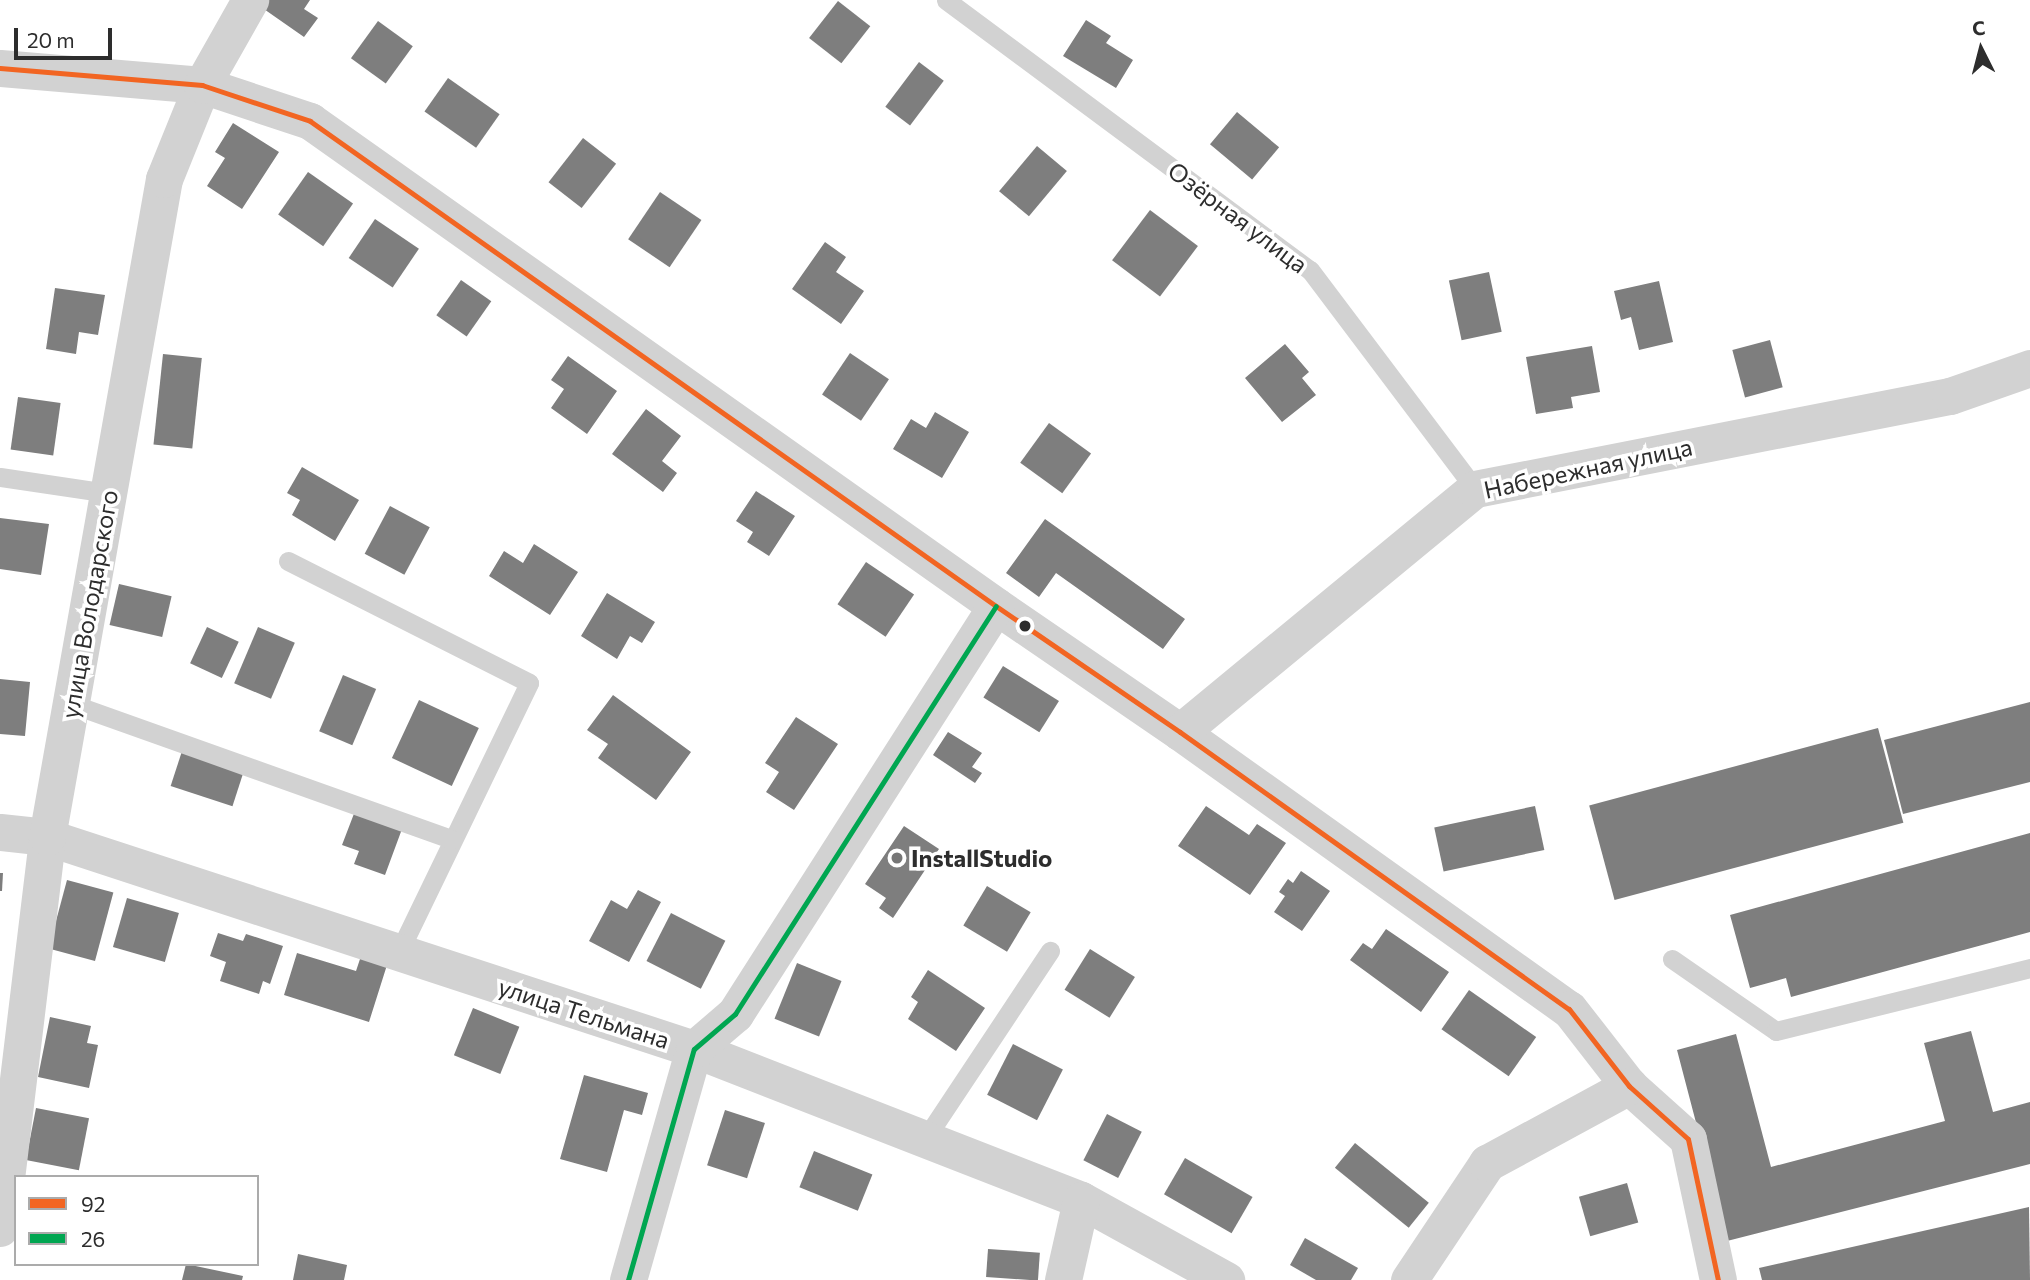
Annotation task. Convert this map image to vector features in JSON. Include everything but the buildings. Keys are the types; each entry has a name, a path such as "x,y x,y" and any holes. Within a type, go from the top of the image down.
{"street":[{"name":"улица Володарского","path":"0,1228 47,837 164,179 202,85 250,0"},
{"path":"0,68 202,85 310,121 996,606 1180,732 1569,1009 1629,1086 1688,1139 1718,1280"},
{"name":"Набережная улица","path":"1180,732 1475,488 1950,396 2030,368"},
{"path":"628,1280 694,1049 735,1014 996,606"},
{"name":"улица Тельмана","path":"0,832 47,837 694,1049 1081,1200 1226,1280"},
{"path":"1409,1280 1487,1163 1629,1086"},
{"path":"1063,1280 1081,1200"}],"lane":[{"name":"Озёрная улица","path":"946,0 1310,270 1475,488"},
{"path":"0,477 109,493"},
{"path":"288,561 529,683 399,952"},
{"path":"72,704 452,839"},
{"path":"925,1139 1050,951"},
{"path":"1672,959 1776,1031 2030,968"}],"transit line":[{"name":"92","path":"0,68 202,85 310,121 996,606 1180,732 1569,1009 1629,1086 1688,1139 1718,1280"},
{"name":"26","path":"628,1280 694,1049 735,1014 996,606"}],"place":[{"name":"InstallStudio","path":"897,858"}]}
